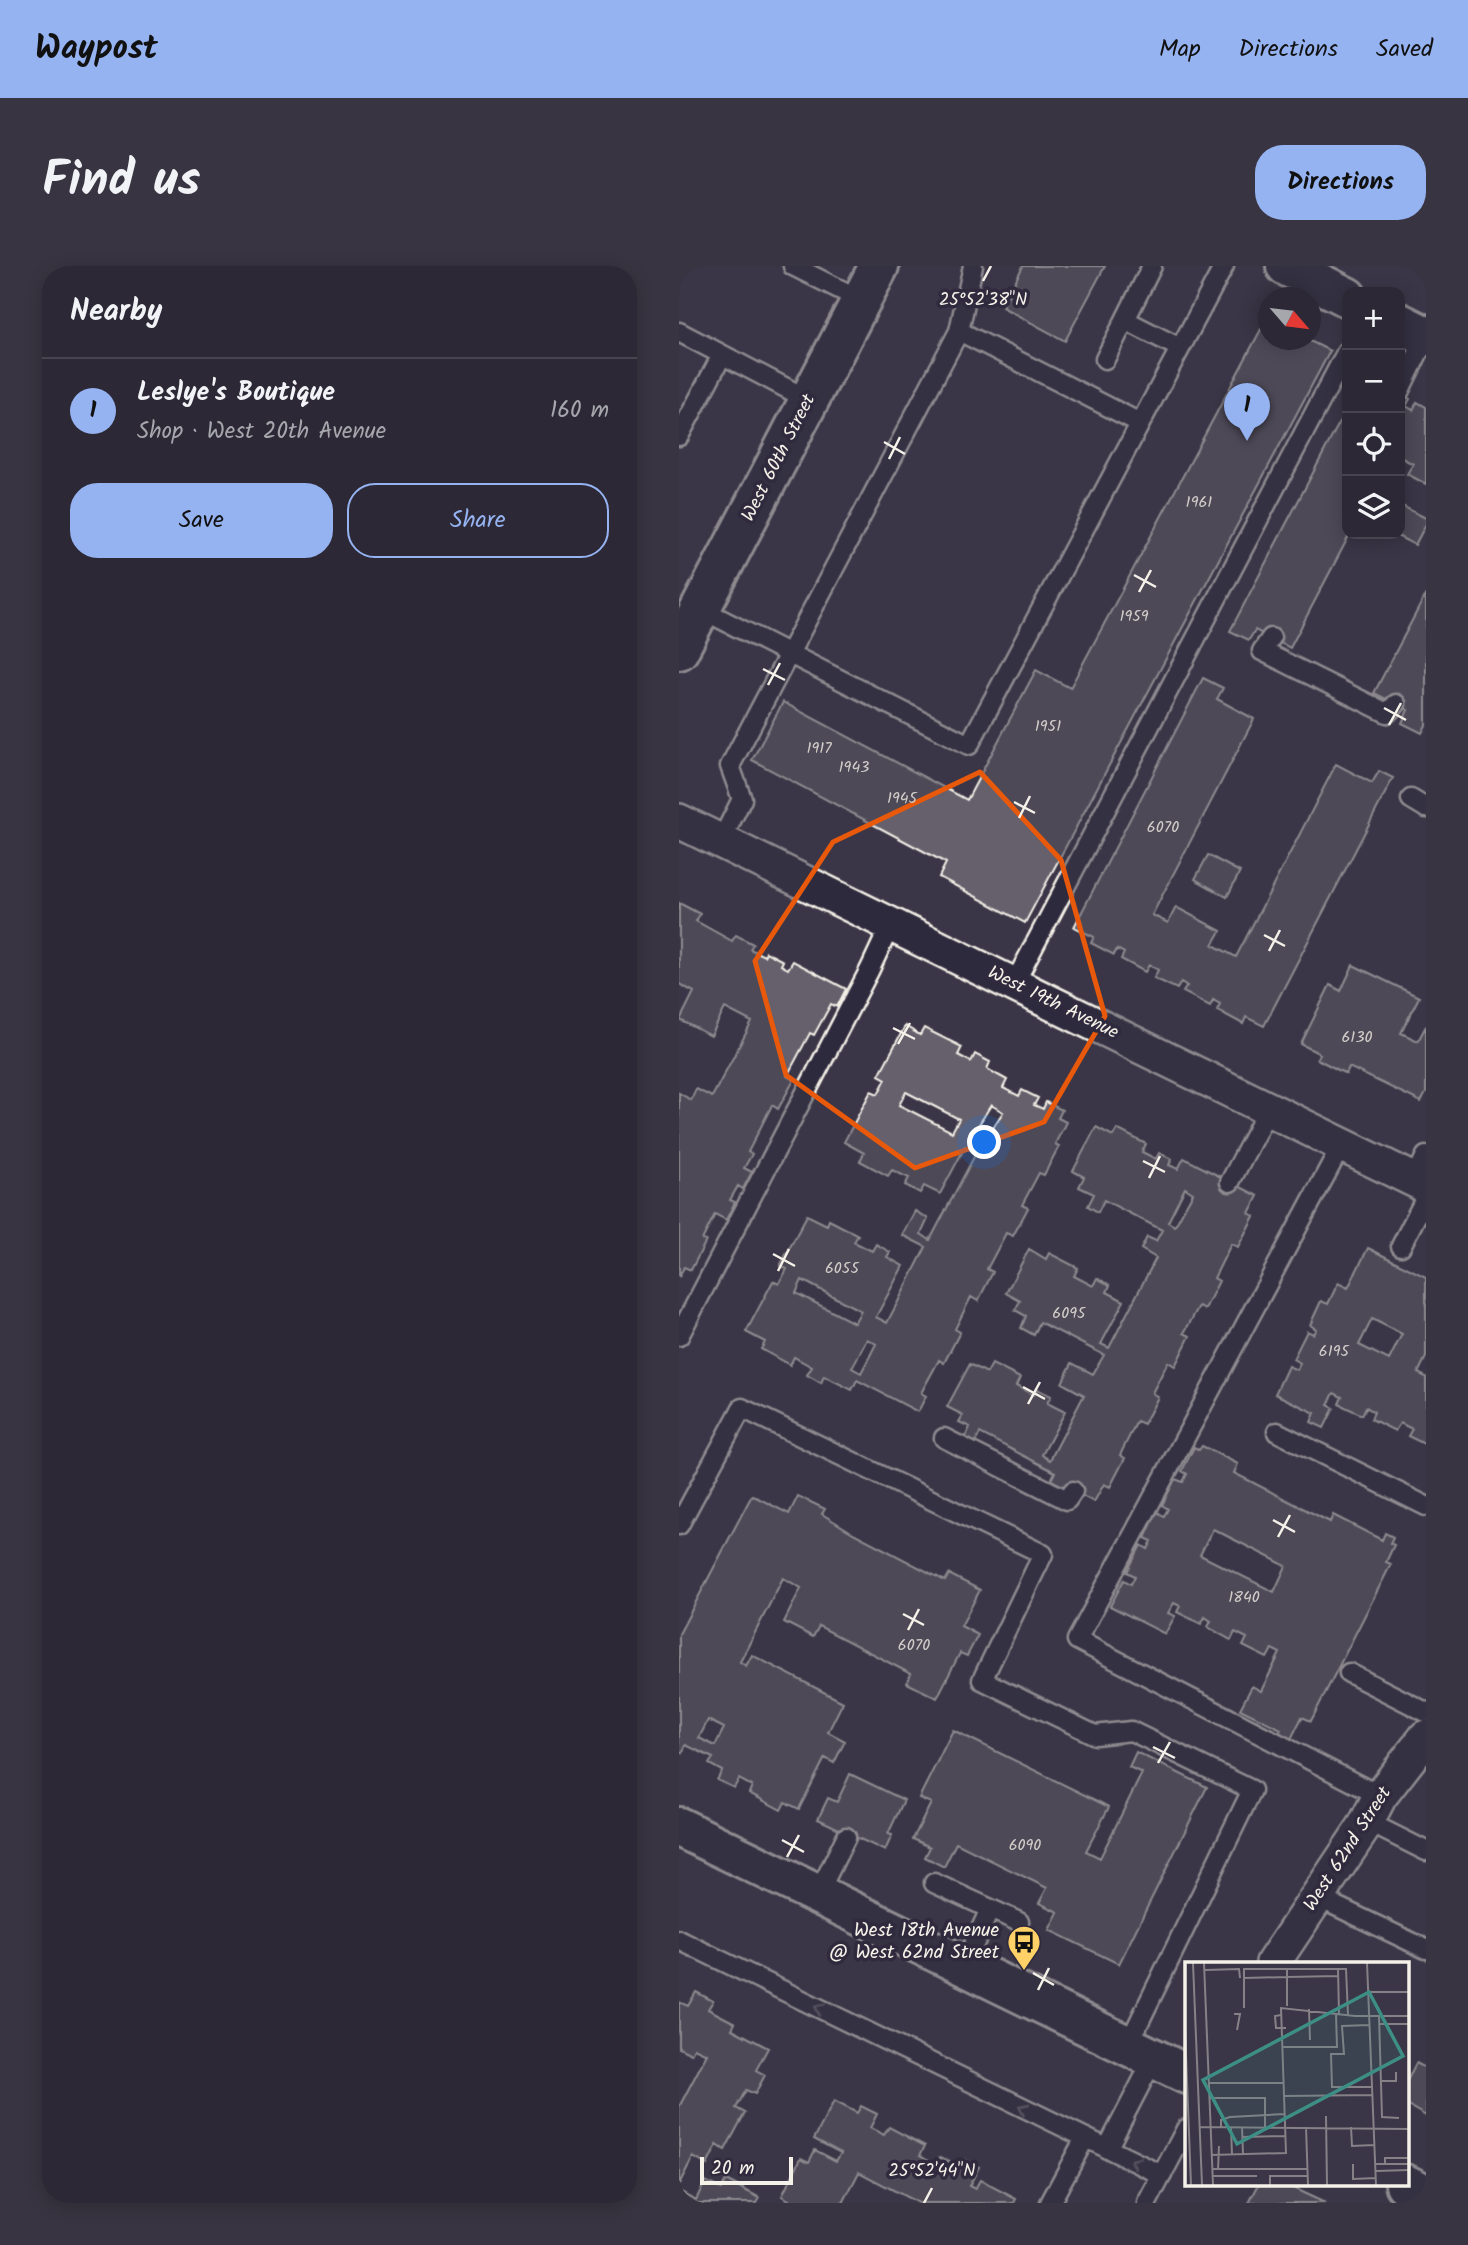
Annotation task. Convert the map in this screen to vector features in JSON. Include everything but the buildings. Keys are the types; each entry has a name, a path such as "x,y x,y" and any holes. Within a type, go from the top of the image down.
{"street":[{"name":"West 60th Street","path":"679,650 879,266"},
{"path":"1286,266 1342,294"},
{"path":"1405,326 1426,336"},
{"name":"West 19th Avenue","path":"679,821 1342,1144 1423,1180"},
{"name":"West 62nd Street","path":"1274,1962 1374,1809 1426,1737"},
{"path":"679,1827 1156,2059"},
{"path":"1409,2186 1426,2194"}],"lane":[{"path":"793,266 861,300"},
{"path":"721,841 742,799 730,766 959,331 973,266"},
{"path":"1105,359 1152,266"},
{"path":"701,609 969,745 1224,266"},
{"path":"1125,320 1180,348"},
{"path":"959,331 1140,423"},
{"path":"679,332 809,400"},
{"path":"1405,380 1426,336"},
{"path":"679,436 722,355"},
{"path":"1014,984 1342,361"},
{"path":"1271,638 1262,651 1387,713 1396,704"},
{"path":"679,1336 891,924"},
{"path":"1230,1182 1269,1108"},
{"path":"1342,1144 1077,1640 1374,1809 1426,1851"},
{"path":"1401,1247 1423,1180"},
{"path":"679,1525 742,1408 1043,1554 982,1680 1095,1735 1131,1731 1252,1790 1191,1962"},
{"path":"1276,1432 1426,1506"},
{"path":"944,1438 1067,1500 1073,1491"},
{"path":"1349,1673 1426,1712"},
{"path":"818,1894 846,1837"},
{"path":"935,1883 1019,1922"},
{"path":"1317,1897 1426,1949"},
{"path":"964,1966 990,1909"},
{"path":"679,1940 1162,2175"},
{"path":"1107,2149 1156,2059 1185,1978"},
{"path":"1147,2203 1185,2131"},
{"path":"1050,2203 1085,2138"}],"highlighted area":[{"path":"980,772 1061,860 1105,1016 1044,1122 915,1168 786,1075 755,961 833,842"}],"place":[{"name":"Leslye's Boutique","path":"1247,441"},
{"name":"West 18th Avenue @ West 62nd Street","path":"1024,1972"}]}
